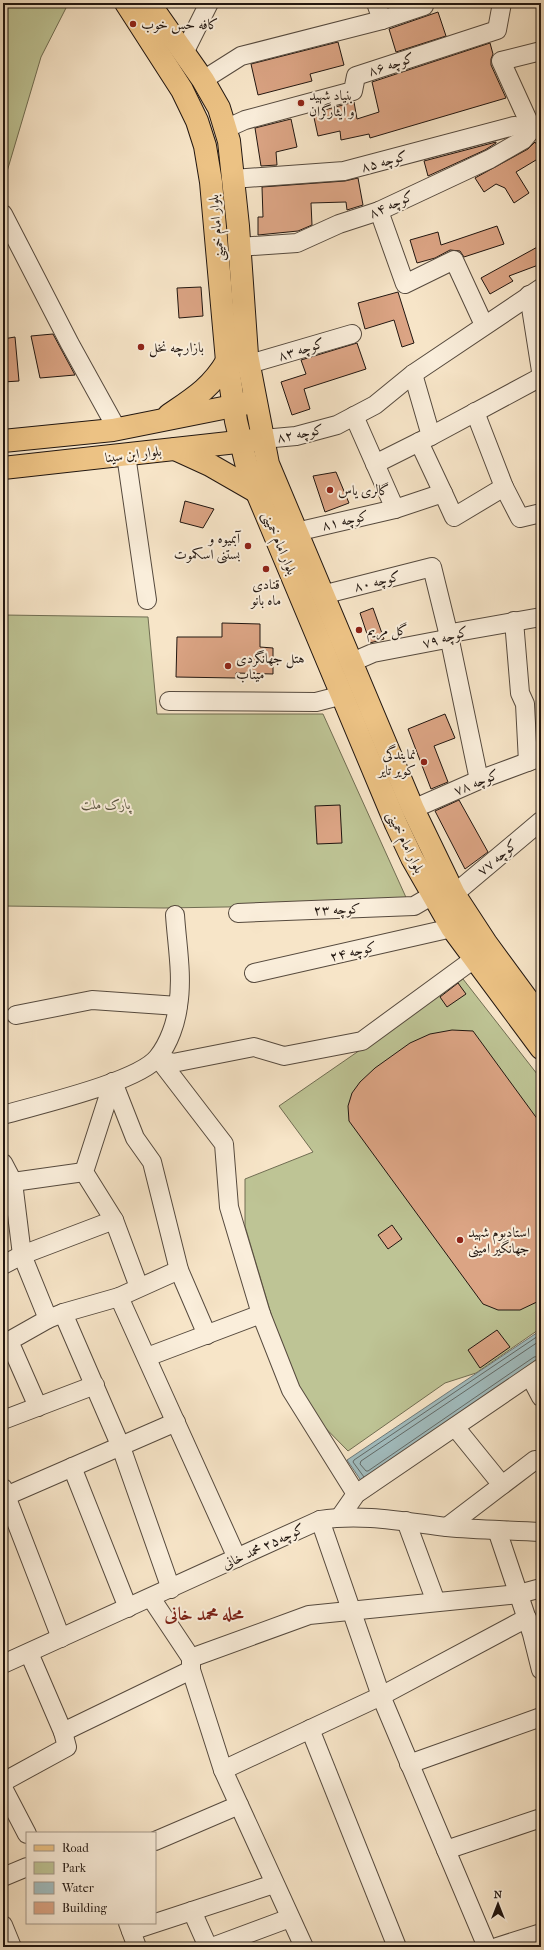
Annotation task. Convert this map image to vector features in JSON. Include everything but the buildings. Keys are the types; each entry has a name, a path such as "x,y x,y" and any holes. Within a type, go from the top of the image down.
{"main road":[{"name":"بلوار امام خمینی","path":"126,3 182,90 197,121 205,146 215,219 227,361 234,406 248,472 265,509 396,824 412,858 486,943 541,1018"},
{"name":"بلوار امام خمینی","path":"149,3 203,80 219,108 229,141 249,364 268,464 350,663 413,809 443,894 452,928 541,1048"},
{"path":"160,420 204,391 218,375 227,361"},
{"name":"بلوار ابن سینا","path":"3,441 117,429 256,402"},
{"name":"بلوار ابن سینا","path":"3,468 263,439"},
{"path":"175,449 210,465 257,492"}],"street":[{"path":"184,53 209,3"},
{"path":"376,3 382,20"},
{"path":"502,3 497,30 501,61 536,127"},
{"path":"203,80 241,56 382,20 424,6"},
{"name":"کوچه ۸۶","path":"225,129 245,120 353,91 356,76 497,30"},
{"path":"501,61 541,51"},
{"name":"کوچه ۸۵","path":"233,179 344,171 514,126 536,127"},
{"name":"کوچه ۸۴","path":"239,247 297,243 339,224 379,211 490,159 523,140 536,127"},
{"path":"379,211 405,284 454,260 484,325"},
{"path":"3,214 70,344 117,429"},
{"path":"535,291 541,371"},
{"name":"کوچه ۸۲","path":"263,439 296,436 337,425 375,405 413,374 535,291"},
{"name":"کوچه ۸۳","path":"249,364 352,334"},
{"path":"413,374 425,439 443,493 454,517 504,487"},
{"path":"375,464 541,377"},
{"path":"475,412 504,487 520,518 541,514"},
{"path":"354,416 395,508"},
{"path":"126,455 147,600"},
{"name":"کوچه ۸۱","path":"296,532 395,508 443,493"},
{"name":"کوچه ۸۰","path":"322,595 432,567 449,636"},
{"name":"کوچه ۷۹","path":"350,663 373,653 441,640 457,632 541,617"},
{"path":"514,621 520,693 525,704 534,759"},
{"path":"449,636 479,780"},
{"path":"169,701 316,702 343,695"},
{"name":"کوچه ۷۸","path":"413,809 479,780 534,759"},
{"name":"کوچه ۷۷","path":"443,894 541,821"},
{"name":"کوچه ۲۳","path":"238,913 414,906 443,894"},
{"path":"3,1114 113,1082 136,1073 158,1058 174,1024 178,1006 179,985 175,916"},
{"name":"کوچه ۲۴","path":"254,973 452,928"},
{"path":"158,1058 173,1063 254,1047 284,1056 362,1041 474,959"},
{"path":"16,1015 92,1000 178,1006"},
{"path":"158,1058 224,1144 229,1207 261,1314 291,1390 356,1494"},
{"path":"113,1082 84,1172 114,1220 139,1287"},
{"path":"113,1082 135,1138 152,1162 179,1270 207,1335"},
{"path":"3,1163 13,1182 22,1255 95,1385 121,1447 171,1590"},
{"path":"13,1182 84,1172"},
{"path":"3,1265 22,1255 114,1220"},
{"path":"38,1407 9,1341 55,1316 119,1297 179,1270"},
{"path":"119,1297 237,1558"},
{"path":"147,1357 261,1314"},
{"path":"340,1517 356,1494 535,1372 541,1397"},
{"path":"3,1420 95,1385"},
{"path":"61,1638 5,1499 72,1467 176,1422"},
{"path":"455,1427 502,1485"},
{"path":"447,1527 502,1485 539,1463"},
{"path":"72,1467 128,1608"},
{"name":"کوچه۲۵ محمد خانی","path":"3,1664 171,1590 320,1520 340,1517 406,1521 447,1527 541,1532"},
{"path":"320,1520 381,1696 487,1947"},
{"path":"406,1521 436,1602"},
{"path":"497,1530 527,1618 537,1639 541,1670"},
{"path":"63,1732 191,1664 309,1614 519,1594 541,1588"},
{"path":"151,1598 191,1664 223,1770 304,1947"},
{"path":"223,1770 381,1696 527,1618"},
{"path":"3,1782 67,1747 63,1732 28,1653"},
{"path":"409,1764 541,1717"},
{"path":"310,1729 397,1947"},
{"path":"3,1788 26,1832"},
{"path":"156,1841 239,1805"},
{"path":"446,1850 541,1818"},
{"path":"3,1877 26,1868"},
{"path":"132,1934 192,1911 274,1884"},
{"path":"192,1911 208,1947"},
{"path":"212,1947 290,1918"},
{"path":"3,1925 12,1947"},
{"path":"496,1947 541,1933"}],"green space":[{"path":"3,3 64,3 66,8 41,57 3,185"},
{"name":"پارک ملت","path":"3,615 148,617 157,714 323,714 409,904 164,908 3,906"},
{"name":"استادیوم شهید جهانگیر امینی","path":"463,979 541,1079 541,1328 476,1373 445,1383 348,1451 296,1398 245,1226 245,1179 313,1152 279,1106"}],"water":[{"path":"541,1330 541,1364 364,1485 347,1460"}],"place":[{"name":"کافه حس خوب","path":"133,24"},
{"name":"بنیاد شهید و ایثارگران","path":"301,103"},
{"name":"بازارچه نخل","path":"141,347"},
{"name":"گالری یاس","path":"330,490"},
{"name":"آبمیوه و بستنی اسکموت","path":"248,546"},
{"name":"قنادی ماه بانو","path":"266,569"},
{"name":"گل مریم","path":"359,630"},
{"name":"هتل جهانگردی میناب","path":"228,666"},
{"name":"نمایندگی کویر تایر","path":"424,762"},
{"name":"استادیوم شهید جهانگیر امینی","path":"460,1240"}],"district":[{"name":"محله محمد خانی","path":"204,1614"}]}
